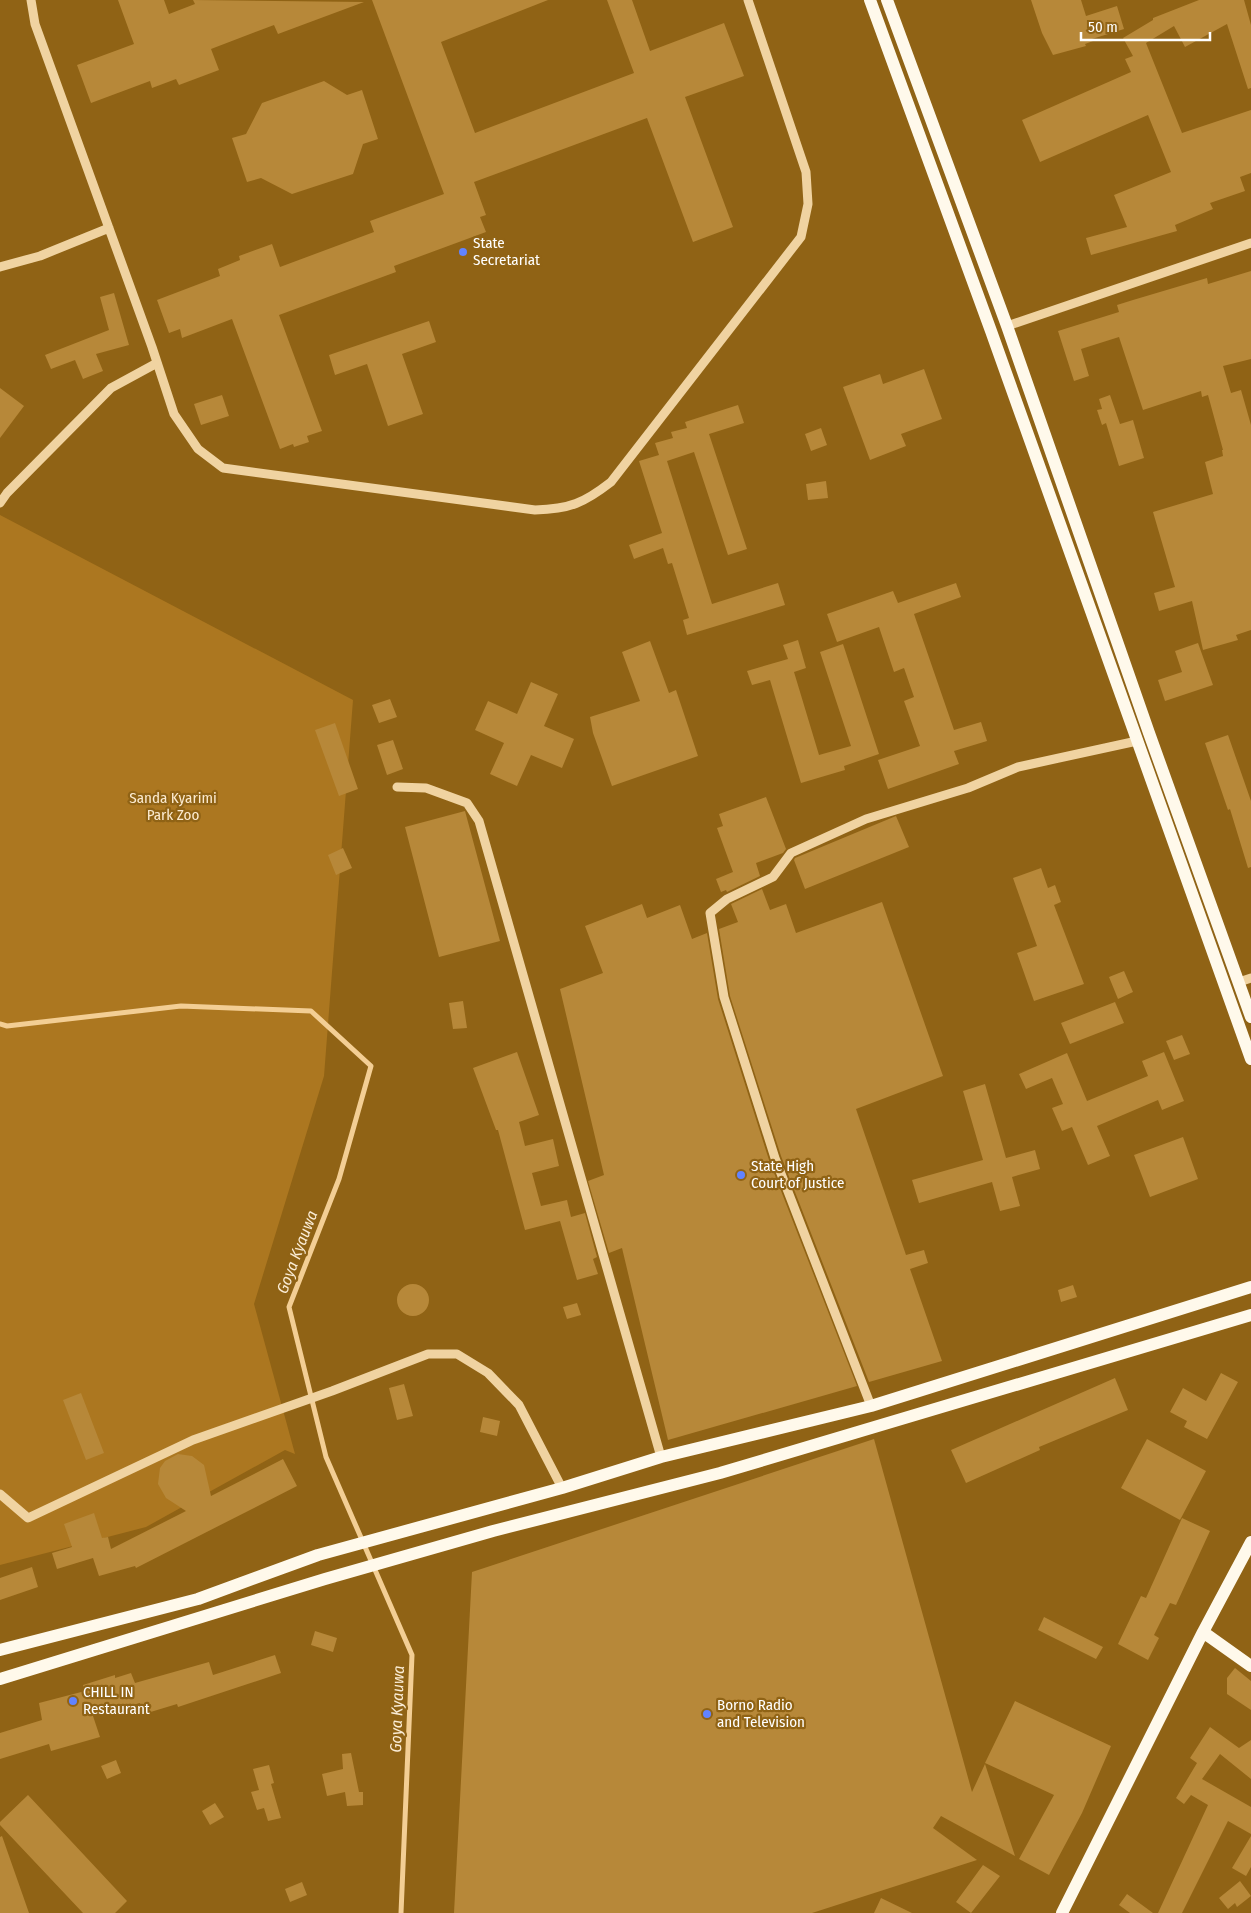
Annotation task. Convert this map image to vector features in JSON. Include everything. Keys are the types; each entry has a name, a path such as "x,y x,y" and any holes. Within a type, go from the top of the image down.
{"main road":[{"path":"870,0 995,340 1251,1059"},
{"path":"887,0 1007,326 1142,714 1245,980 1251,1017"},
{"path":"0,1650 198,1599 318,1555 562,1488 661,1457 871,1406 1251,1286"},
{"path":"0,1679 325,1579 493,1531 720,1473 1251,1315"},
{"path":"1062,1913 1203,1632 1251,1542"},
{"path":"1203,1632 1251,1666"}],"street":[{"path":"32,0 35,24 174,414 184,432 198,449 223,468 535,510 559,510 581,504 611,482 801,237 808,204 806,172 748,0"},
{"path":"0,267 40,256 109,228"},
{"path":"1007,326 1251,243"},
{"path":"0,503 7,493 111,388 157,363"},
{"path":"871,1406 776,1158 724,997 710,913 727,899 773,877 791,853 866,819 968,788 1018,767 1137,741"},
{"path":"397,787 426,788 468,803 479,821 661,1457"},
{"path":"0,1494 28,1518 193,1440 279,1408 332,1391 428,1354 457,1354 488,1373 519,1405 562,1488"}],"green space":[{"name":"Sanda Kyarimi Park Zoo","path":"0,515 353,700 324,1076 254,1304 295,1454 285,1450 146,1527 0,1565"}],"building":[{"path":"118,0 164,0 169,14 195,4 193,0 364,2 278,34 274,25 211,49 219,70 179,85 176,79 152,88 150,81 91,103 77,65 134,44"},
{"path":"372,0 548,0 441,42 475,133 634,73 607,0 632,0 650,51 724,23 744,76 685,97 733,227 693,242 647,118 474,182 486,215 480,217 486,232 394,266 396,272 279,315 322,431 307,436 309,442 294,447 293,444 280,449 232,319 182,338 180,329 169,333 157,300 220,276 218,269 240,260 239,256 272,244 280,267 374,232 370,221 444,194"},
{"path":"1031,0 1081,0 1086,16 1117,6 1124,29 1092,39 1093,41 1085,44 1086,46 1053,55 1042,33"},
{"path":"1199,0 1244,0 1251,25 1251,88 1248,89 1227,24 1185,47 1174,26 1146,43 1182,133 1251,110 1251,173 1240,177 1245,191 1210,203 1213,209 1175,225 1177,231 1091,255 1086,238 1127,227 1114,195 1171,172 1148,115 1040,162 1022,120 1131,72 1125,59 1133,56 1123,38 1153,20 1153,18"},
{"path":"324,81 347,95 362,90 378,139 363,144 353,174 292,194 261,178 247,182 232,138 246,134 262,103"},
{"path":"1251,271 1251,359 1223,366 1231,393 1241,390 1251,425 1251,630 1236,635 1238,640 1203,650 1192,601 1159,611 1154,593 1175,587 1153,512 1213,494 1205,462 1223,456 1223,450 1208,395 1202,397 1201,391 1143,410 1119,337 1081,349 1089,376 1074,381 1058,331 1119,312 1117,305 1133,300 1207,278 1208,284"},
{"path":"114,293 129,345 96,354 103,371 83,379 75,360 51,369 45,355 109,330 100,297"},
{"path":"429,321 436,342 402,354 423,414 388,426 367,364 335,375 329,355"},
{"path":"924,369 942,419 901,434 906,446 870,460 843,387 880,374 883,384"},
{"path":"0,388 24,406 0,438"},
{"path":"222,395 229,416 201,425 194,404"},
{"path":"1110,395 1120,424 1133,420 1144,458 1119,466 1106,423 1102,425 1097,410 1102,409 1099,399"},
{"path":"738,405 744,423 709,434 747,549 728,555 694,452 667,461 712,604 778,583 785,605 687,635 683,620 689,618 672,563 668,564 663,548 634,559 629,545 662,533 639,461 659,455 655,443 673,438 671,432 687,428 685,422"},
{"path":"821,428 827,445 811,451 805,434"},
{"path":"826,481 828,498 808,500 806,484"},
{"path":"956,583 961,597 914,614 954,730 981,722 987,741 954,751 959,764 888,789 878,760 920,746 904,701 914,697 904,668 894,672 879,627 837,642 827,614 893,591 898,603"},
{"path":"798,640 806,668 794,672 819,755 851,746 820,652 843,644 879,754 844,766 845,770 801,783 770,680 752,685 747,671 788,659 783,645"},
{"path":"650,641 669,693 676,690 698,756 612,786 593,733 590,717 640,701 622,652"},
{"path":"1198,643 1213,685 1165,701 1158,680 1182,672 1175,651"},
{"path":"531,682 558,694 544,726 574,739 562,768 531,755 517,786 490,774 504,743 475,730 488,701 517,714"},
{"path":"390,699 397,717 379,723 372,705"},
{"path":"335,723 358,789 339,796 315,730"},
{"path":"1228,735 1251,801 1251,867 1248,868 1230,809 1228,810 1205,743"},
{"path":"393,740 403,769 387,775 377,745"},
{"path":"766,797 786,849 783,853 756,863 760,876 727,892 726,890 721,892 716,879 733,872 717,828 723,826 719,814"},
{"path":"465,811 500,941 439,957 405,827"},
{"path":"896,816 909,847 805,889 794,860 795,858"},
{"path":"343,848 352,868 336,875 328,855"},
{"path":"1041,868 1048,888 1055,885 1061,902 1054,905 1084,984 1034,1001 1017,953 1037,946 1013,878"},
{"path":"762,889 770,910 786,904 796,933 882,902 943,1076 856,1109 906,1255 924,1250 928,1263 910,1269 942,1361 869,1382 781,1156 730,996 719,929 738,922 731,904"},
{"name":"State High Court of Justice","path":"642,904 647,918 680,905 692,939 707,933 718,999 769,1160 857,1386 668,1440 622,1248 609,1253 588,1181 604,1175 560,989 603,973 585,926"},
{"path":"1124,971 1133,992 1118,999 1109,977"},
{"path":"463,1001 467,1028 453,1029 449,1003"},
{"path":"1115,1002 1124,1023 1070,1044 1061,1023"},
{"path":"1182,1035 1190,1054 1174,1060 1166,1041"},
{"path":"517,1052 539,1115 519,1122 525,1146 553,1139 559,1166 532,1173 541,1206 567,1200 571,1217 585,1213 597,1257 593,1259 598,1274 577,1280 560,1221 525,1230 498,1130 496,1130 473,1068"},
{"path":"1164,1052 1184,1101 1162,1110 1158,1100 1097,1126 1110,1156 1088,1165 1072,1127 1062,1131 1052,1108 1063,1104 1052,1078 1026,1089 1019,1074 1067,1053 1087,1101 1148,1076 1142,1061"},
{"path":"985,1084 1006,1158 1035,1150 1040,1169 1012,1177 1020,1206 1000,1211 992,1182 919,1203 912,1180 983,1160 963,1091"},
{"path":"1183,1137 1198,1179 1150,1197 1134,1155"},
{"path":"413,1284 419,1285 424,1289 428,1294 428,1306 424,1311 419,1315 413,1316 407,1315 402,1311 398,1306 397,1300 398,1294 402,1289 407,1285"},
{"path":"1073,1285 1077,1297 1061,1302 1058,1290"},
{"path":"577,1303 581,1315 567,1319 563,1307"},
{"path":"1221,1373 1238,1382 1207,1439 1184,1427 1187,1421 1170,1412 1183,1388 1206,1401"},
{"path":"1115,1378 1128,1410 1039,1447 1040,1450 966,1483 951,1450"},
{"path":"404,1384 413,1416 397,1420 389,1388"},
{"path":"81,1393 104,1453 86,1460 63,1400"},
{"path":"483,1417 500,1421 497,1436 480,1432"},
{"name":"Borno Radio and Television","path":"874,1439 972,1792 985,1764 1015,1856 941,1816 933,1828 977,1860 812,1913 454,1913 472,1572"},
{"path":"1147,1439 1206,1471 1180,1520 1121,1488"},
{"path":"178,1454 192,1456 204,1465 211,1496 283,1459 297,1486 136,1568 135,1566 99,1576 93,1558 57,1569 52,1553 72,1547 64,1524 94,1513 102,1538 108,1537 111,1549 186,1511 166,1498 158,1484 160,1468 165,1461"},
{"path":"1182,1518 1210,1531 1176,1605 1170,1603 1154,1635 1159,1638 1148,1660 1118,1644 1141,1596 1146,1598"},
{"path":"32,1567 38,1587 0,1600 0,1578"},
{"path":"1044,1617 1103,1647 1096,1659 1038,1630"},
{"path":"315,1631 337,1638 333,1652 311,1645"},
{"path":"275,1655 281,1673 178,1707 177,1704 144,1714 140,1703 93,1716 100,1737 51,1751 49,1744 0,1759 0,1733 42,1720 39,1703 85,1691 83,1685 115,1675 115,1678 131,1673 135,1683 209,1662 213,1675"},
{"path":"1235,1668 1251,1681 1251,1710 1227,1694 1227,1678"},
{"path":"1015,1701 1111,1746 1082,1813 1049,1875 1019,1859 1054,1795 985,1763"},
{"path":"1210,1727 1239,1748 1251,1740 1251,1779 1220,1754 1202,1779 1251,1807 1251,1834 1228,1821 1182,1913 1158,1913 1208,1805 1191,1795 1184,1804 1176,1798 1197,1763 1190,1758"},
{"path":"351,1753 359,1792 363,1792 363,1805 347,1806 345,1792 327,1796 322,1774 343,1769 342,1754"},
{"path":"116,1760 121,1773 107,1779 101,1766"},
{"path":"269,1765 274,1783 271,1784 281,1818 268,1821 264,1808 257,1810 251,1792 259,1790 253,1769"},
{"path":"28,1795 127,1901 115,1913 83,1913 0,1825 0,1822"},
{"path":"215,1803 224,1817 210,1825 202,1811"},
{"path":"2,1836 29,1913 0,1913 0,1837"},
{"path":"1251,1836 1251,1867 1246,1876 1232,1868"},
{"path":"983,1865 1000,1876 971,1913 956,1902"},
{"path":"1240,1881 1251,1896 1237,1907 1235,1903 1228,1909 1219,1898"},
{"path":"302,1882 307,1895 290,1902 285,1889"},
{"path":"1127,1894 1153,1913 1130,1913 1119,1905"},
{"path":"881,1898 912,1913 874,1913"}],"waterway":[{"name":"Goya Kyauwa","path":"0,1024 7,1026 181,1006 311,1011 371,1066 339,1179 289,1307 326,1457 412,1655 401,1913"}],"place":[{"name":"State Secretariat","path":"463,252"},
{"name":"State High Court of Justice","path":"741,1175"},
{"name":"CHILL IN Restaurant","path":"73,1701"},
{"name":"Borno Radio and Television","path":"707,1714"}]}
